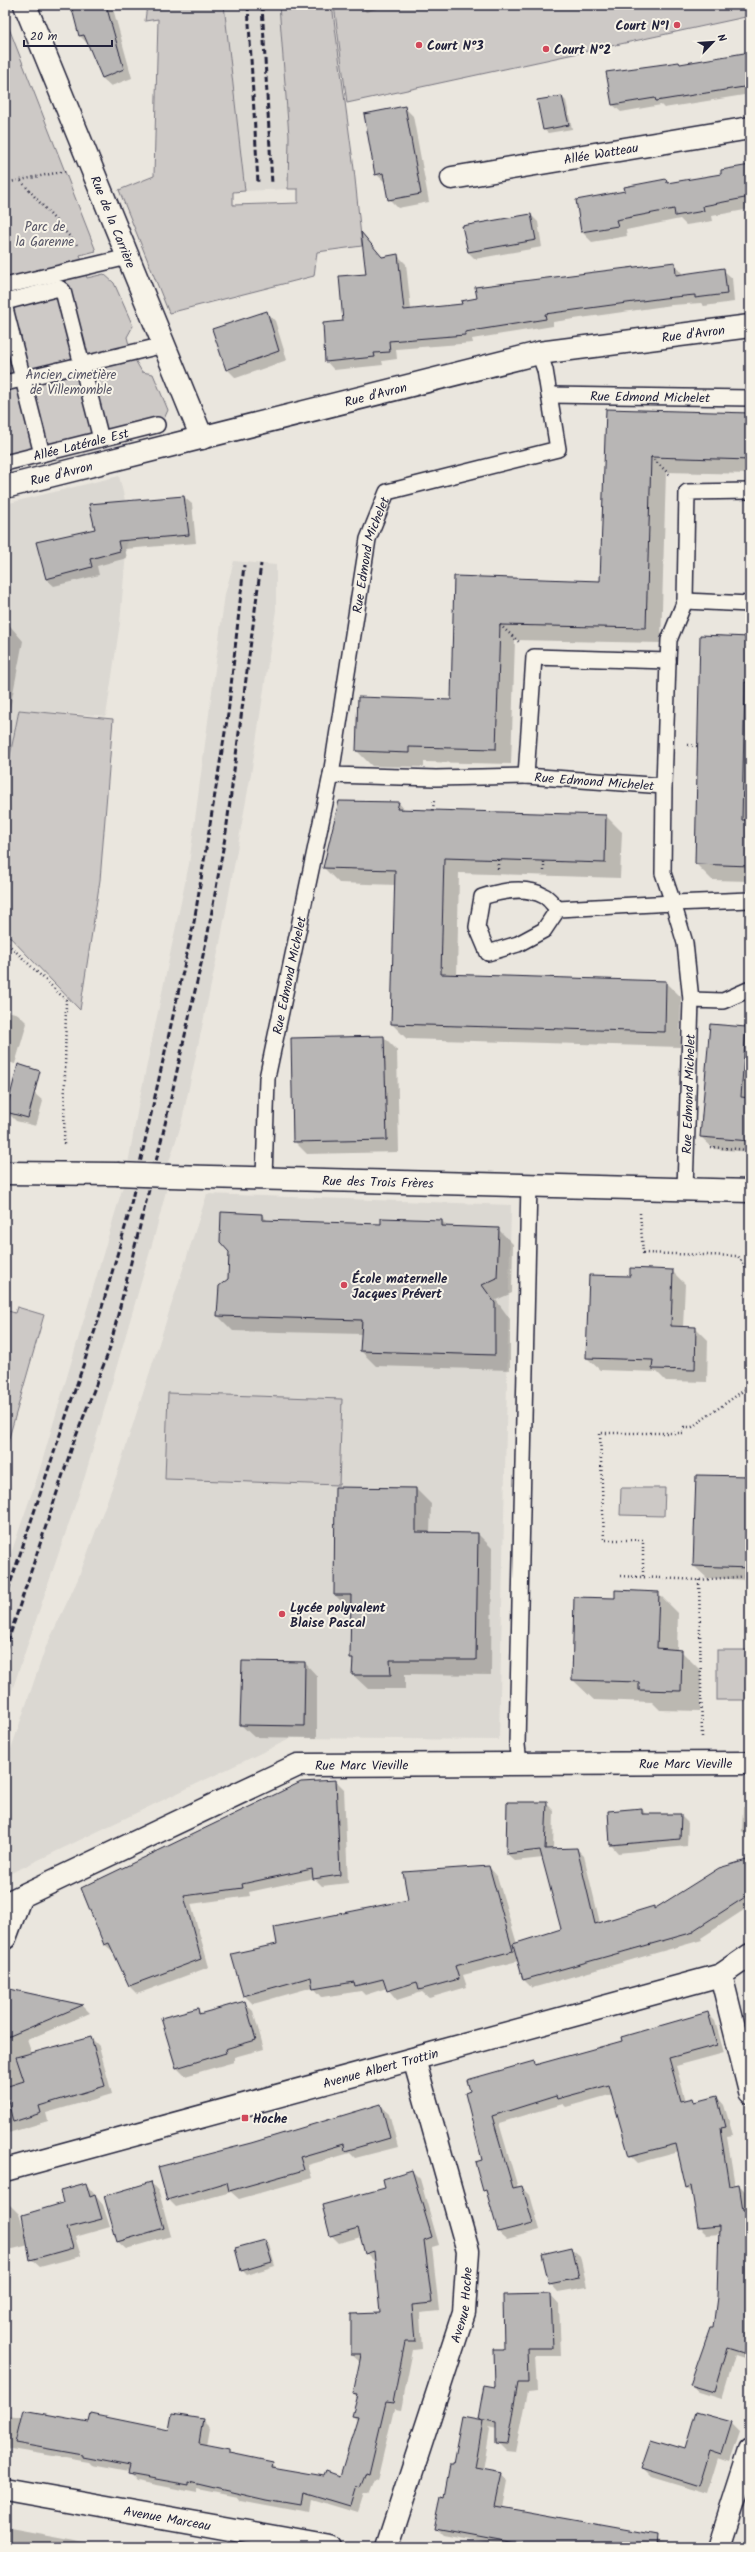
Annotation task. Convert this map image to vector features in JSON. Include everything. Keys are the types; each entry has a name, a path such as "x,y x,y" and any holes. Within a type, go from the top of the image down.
{"street":[{"name":"Rue de la Carrière","path":"25,5 202,438"},
{"name":"Allée Watteau","path":"452,178 750,128"},
{"name":"Rue d'Avron","path":"5,486 539,353 750,326"},
{"name":"Rue des Trois Frères","path":"5,1173 529,1183 750,1191"},
{"name":"Rue Marc Vieville","path":"13,1901 298,1765 750,1763"},
{"path":"5,1938 13,1901"},
{"name":"Avenue Albert Trottin","path":"5,2170 721,1975 750,1955"},
{"path":"721,1975 750,2092"},
{"name":"Avenue Hoche","path":"387,2547 464,2312 468,2250 414,2059"},
{"path":"719,2547 750,2450"},
{"name":"Avenue Marceau","path":"5,2489 331,2547"}],"lane":[{"path":"5,286 128,257"},
{"path":"5,302 59,288 63,291 101,439"},
{"path":"5,308 42,454"},
{"path":"5,383 164,345"},
{"name":"Rue Edmond Michelet","path":"264,1178 267,1078 331,775 368,539 387,492 558,449 549,395 539,353"},
{"name":"Rue Edmond Michelet","path":"549,395 750,398"},
{"name":"Allée Latérale Est","path":"5,463 157,425"},
{"path":"687,492 750,491"},
{"name":"Rue Edmond Michelet","path":"685,1189 685,1146 692,1000 685,943 663,873 664,786 669,640 684,601 687,492"},
{"path":"684,601 750,604"},
{"name":"Rue Edmond Michelet","path":"526,776 534,657 668,661"},
{"name":"Rue Edmond Michelet","path":"331,775 436,778 526,776 664,786"},
{"path":"558,909 544,930 518,944 488,953 477,927 482,897 499,891 521,890 543,895 558,909 750,900"},
{"path":"692,1000 723,1001 750,989"},
{"path":"519,1763 517,1745 529,1183"}],"path":[{"path":"5,183 64,172 88,162"},
{"path":"20,181 94,265"},
{"path":"651,457 687,492"},
{"path":"5,941 66,1000 64,1174"},
{"path":"685,1146 750,1150"},
{"path":"638,1187 643,1253 738,1256 750,1274"},
{"path":"643,1576 643,1540 604,1540 600,1433 684,1433 684,1427 692,1427 750,1386"},
{"path":"620,1576 699,1580 750,1576"},
{"path":"699,1580 702,1763"}],"shaded area":[{"path":"224,5 279,5 289,136 288,189 245,191"},
{"path":"119,476 129,517 120,623 106,716 19,710 5,781 5,504"},
{"path":"234,561 276,565 276,610 252,768 220,943 181,1125 167,1168 128,1164 138,1107 189,864 225,594"},
{"path":"123,1186 167,1187 155,1234 85,1476 5,1711 5,1571 39,1472"},
{"name":"Lycée polyvalent Blaise Pascal","path":"207,1194 511,1205 499,1740 292,1738 5,1876 5,1780 11,1749 45,1649 78,1579 117,1474"}],"green space":[{"path":"147,5 224,5 245,191 233,192 233,205 298,203 298,189 288,189 289,136 279,5 332,5 354,169 362,246 317,252 314,276 169,313 119,190 154,176 158,19 145,21"},
{"path":"334,5 750,5 750,16 347,103"},
{"name":"Ancien cimetière de Villemomble","path":"5,18 96,251 80,255 87,278 104,274 114,283 133,326 127,337 131,353 142,372 153,374 168,410 160,428 5,467"},
{"path":"19,710 113,719 100,880 80,1010 5,932 5,781"},
{"path":"17,1307 44,1315 5,1452 5,1310 15,1313"},
{"path":"168,1393 342,1399 339,1485 165,1479"},
{"path":"621,1488 665,1488 664,1516 620,1515"},
{"path":"717,1650 750,1650 750,1700 717,1700"}],"building":[{"path":"71,5 106,5 124,69 102,78 84,35 79,36"},
{"path":"750,52 750,86 656,101 655,98 612,105 606,72 679,62 680,64"},
{"path":"562,96 569,125 543,130 537,100"},
{"path":"405,106 421,194 388,200 383,173 375,175 364,114"},
{"path":"750,165 750,197 703,206 704,211 675,216 674,209 616,220 618,226 581,232 576,200 625,191 624,187 666,179 667,183 721,174 721,170"},
{"path":"531,214 536,240 468,252 462,226"},
{"path":"361,232 382,257 398,254 404,310 462,304 461,301 477,298 475,287 675,262 676,275 724,268 727,294 695,298 695,295 664,298 545,314 546,319 465,332 465,335 389,341 390,352 374,353 375,357 325,362 323,323 343,321 339,276 366,274"},
{"path":"267,311 279,351 226,370 212,329"},
{"path":"606,409 750,413 750,460 651,457 646,628 500,625 496,749 409,747 409,753 356,751 358,697 451,700 454,576 600,581"},
{"path":"184,496 189,535 118,541 120,551 90,559 92,567 46,579 36,542 95,529 89,504"},
{"path":"700,635 750,637 750,683 745,682 742,820 750,820 750,866 695,864"},
{"path":"339,801 399,802 397,809 606,815 605,863 444,858 441,974 666,981 665,1032 391,1024 395,870 323,868"},
{"path":"710,1024 746,1027 741,1097 750,1098 750,1141 700,1137"},
{"path":"384,1036 387,1140 293,1142 291,1038"},
{"path":"18,1064 40,1071 28,1118 6,1112"},
{"name":"École maternelle Jacques Prévert","path":"221,1212 262,1214 262,1220 381,1224 381,1218 442,1220 442,1226 499,1228 497,1278 482,1285 495,1303 495,1355 360,1351 362,1320 217,1316 219,1286 228,1279 229,1252 220,1242"},
{"path":"630,1268 673,1270 671,1326 696,1327 695,1370 652,1369 653,1360 586,1358 589,1275 630,1276"},
{"path":"696,1475 750,1476 750,1568 693,1566"},
{"path":"335,1487 416,1488 416,1532 478,1533 476,1660 390,1660 391,1675 352,1675 353,1659 350,1659 351,1595 334,1595"},
{"path":"615,1590 659,1592 657,1648 682,1650 681,1691 639,1690 639,1682 572,1680 574,1597 615,1598"},
{"path":"242,1661 305,1662 304,1726 240,1725"},
{"path":"336,1780 340,1875 313,1879 312,1869 242,1884 243,1888 184,1896 201,1959 129,1986 109,1943 104,1945 81,1888 301,1782"},
{"path":"507,1802 547,1802 545,1849 577,1848 595,1924 654,1906 654,1909 719,1868 750,1859 750,1894 694,1930 694,1932 523,1980 513,1944 561,1929 540,1850 506,1854"},
{"path":"642,1808 642,1814 681,1814 680,1839 610,1845 608,1811"},
{"path":"489,1866 513,1951 455,1966 459,1979 419,1990 417,1982 387,1991 383,1979 355,1986 354,1982 313,1989 311,1977 243,1996 231,1954 277,1944 274,1927 408,1900 403,1872"},
{"path":"5,1988 83,2005 5,2038"},
{"path":"245,2001 256,2040 225,2049 226,2053 176,2068 161,2018 198,2008 199,2014"},
{"path":"708,2012 717,2045 669,2058 681,2101 693,2098 694,2102 717,2096 725,2127 720,2128 729,2186 739,2184 743,2210 746,2210 750,2242 750,2355 727,2348 714,2392 690,2385 710,2328 713,2328 717,2297 719,2226 698,2228 691,2186 686,2188 676,2144 629,2156 609,2085 557,2099 556,2096 492,2116 513,2188 522,2186 533,2223 498,2232 486,2190 483,2191 475,2162 482,2160 465,2093 470,2091 467,2080 534,2061 535,2065 622,2041 621,2037"},
{"path":"91,2037 105,2086 39,2106 41,2113 13,2122 5,2087 24,2081 16,2057"},
{"path":"381,2104 390,2138 345,2151 344,2144 300,2157 304,2170 229,2191 227,2182 167,2200 158,2167 251,2143"},
{"path":"412,2170 432,2237 424,2240 432,2303 412,2305 415,2342 405,2342 393,2403 386,2402 369,2474 366,2473 360,2488 356,2486 350,2506 303,2492 301,2506 266,2500 189,2482 189,2485 128,2474 130,2466 83,2457 83,2455 15,2443 23,2410 89,2422 91,2414 169,2430 172,2414 203,2419 199,2443 230,2449 230,2453 273,2462 272,2467 324,2476 326,2471 340,2476 358,2417 352,2416 358,2395 353,2394 361,2355 351,2355 351,2314 380,2313 374,2251 365,2254 358,2228 330,2236 322,2205 385,2188 383,2179"},
{"path":"151,2182 164,2228 117,2242 104,2196"},
{"path":"86,2183 90,2197 95,2195 102,2219 67,2228 73,2248 30,2260 22,2215 63,2203 60,2190"},
{"path":"265,2240 272,2262 241,2271 235,2248"},
{"path":"572,2247 579,2278 549,2284 542,2254"},
{"path":"551,2294 553,2348 527,2348 528,2383 518,2383 507,2444 496,2443 496,2422 478,2419 484,2385 495,2387 494,2349 504,2349 503,2295"},
{"path":"696,2412 732,2422 722,2454 710,2450 699,2486 641,2468 651,2439 685,2449"},
{"path":"462,2417 483,2421 475,2468 502,2473 495,2506 657,2535 656,2547 531,2547 434,2529 441,2496 444,2497 450,2464 453,2464"}],"railway":[{"path":"248,5 258,183"},
{"path":"262,5 272,184"},
{"path":"5,1650 73,1444 109,1351 163,1133 208,933 226,832 261,564"},
{"path":"5,1599 98,1321 128,1217 194,922 228,714 244,565"}],"place":[{"name":"Court N°1","path":"677,25"},
{"name":"Court N°3","path":"419,45"},
{"name":"Court N°2","path":"546,49"},
{"name":"École maternelle Jacques Prévert","path":"344,1285"},
{"name":"Lycée polyvalent Blaise Pascal","path":"282,1614"},
{"name":"Hoche","path":"245,2118"}],"park label":[{"name":"Parc de la Garenne","path":"45,234"}]}
